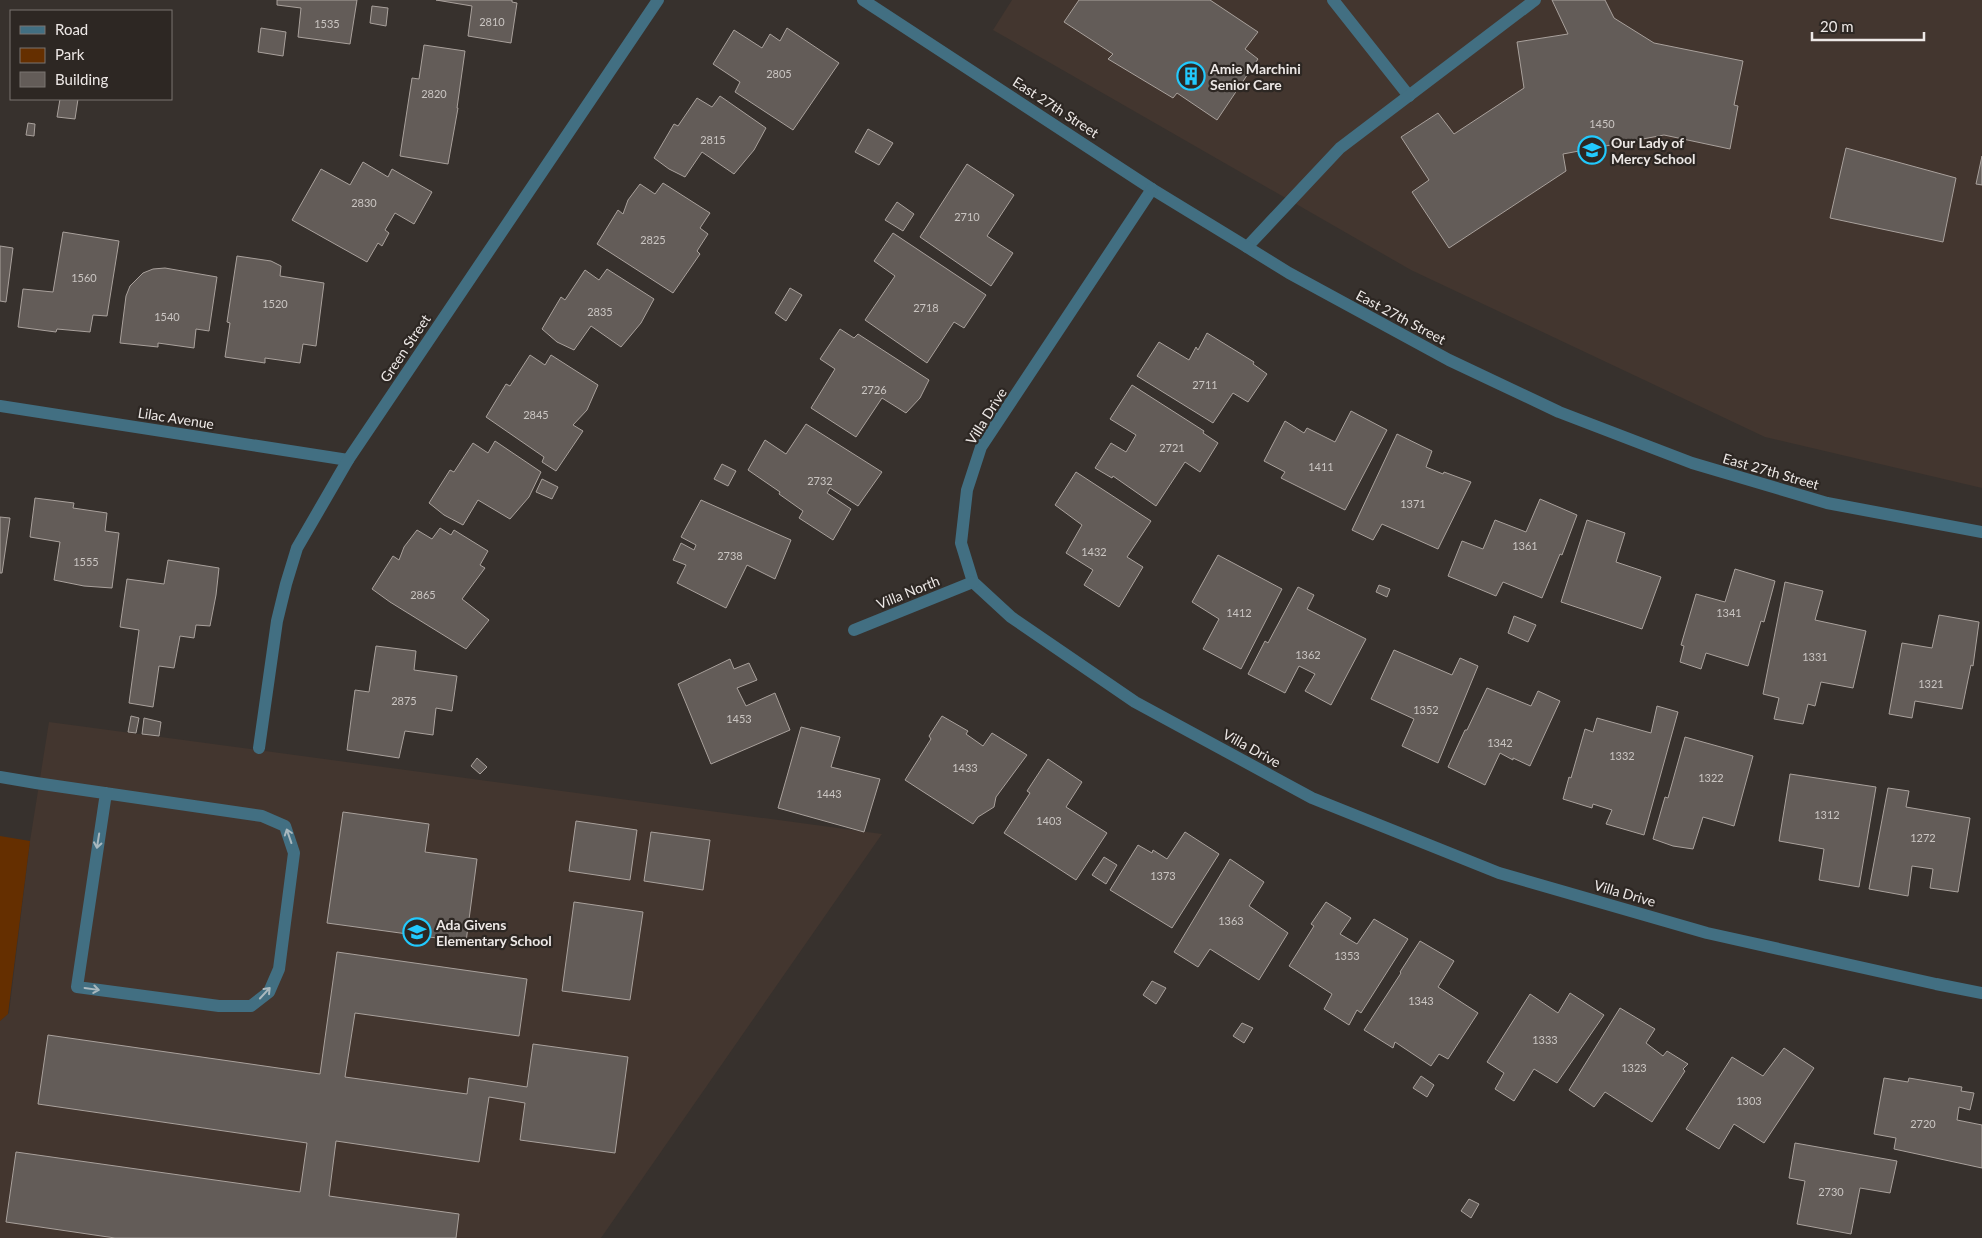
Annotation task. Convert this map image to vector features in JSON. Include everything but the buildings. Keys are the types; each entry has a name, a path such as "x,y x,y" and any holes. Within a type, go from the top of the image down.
{"street":[{"name":"Green Street","path":"259,748 277,621 297,548 348,460 658,0"},
{"name":"East 27th Street","path":"863,0 1152,189 1246,247 1289,273 1449,360 1559,412 1692,463 1827,503 1982,532"},
{"path":"1333,0 1409,96"},
{"path":"1246,247 1340,148 1535,0"},
{"name":"Villa Drive","path":"1152,189 982,447 968,490 961,543 972,582 1011,617 1135,702 1312,798 1499,873 1707,932 1982,993"},
{"name":"Lilac Avenue","path":"0,406 348,460"},
{"name":"Villa North","path":"854,630 972,582"},
{"path":"0,778 106,793 262,816 285,826 294,853 279,969 268,992 251,1006 219,1006 76,987 106,793"}],"shaded area":[{"name":"Our Lady of Mercy School","path":"1012,0 1982,0 1982,488 1765,437 1411,270 993,30"},
{"name":"Ada Givens Elementary School","path":"49,722 882,834 601,1238 0,1238 0,1021 9,1013 30,841"}],"green space":[{"path":"0,836 30,841 8,1014 0,1021"}],"place":[{"name":"Amie Marchini Senior Care","path":"1191,76"},
{"name":"Our Lady of Mercy School","path":"1592,150"},
{"name":"Ada Givens Elementary School","path":"417,932"}]}
